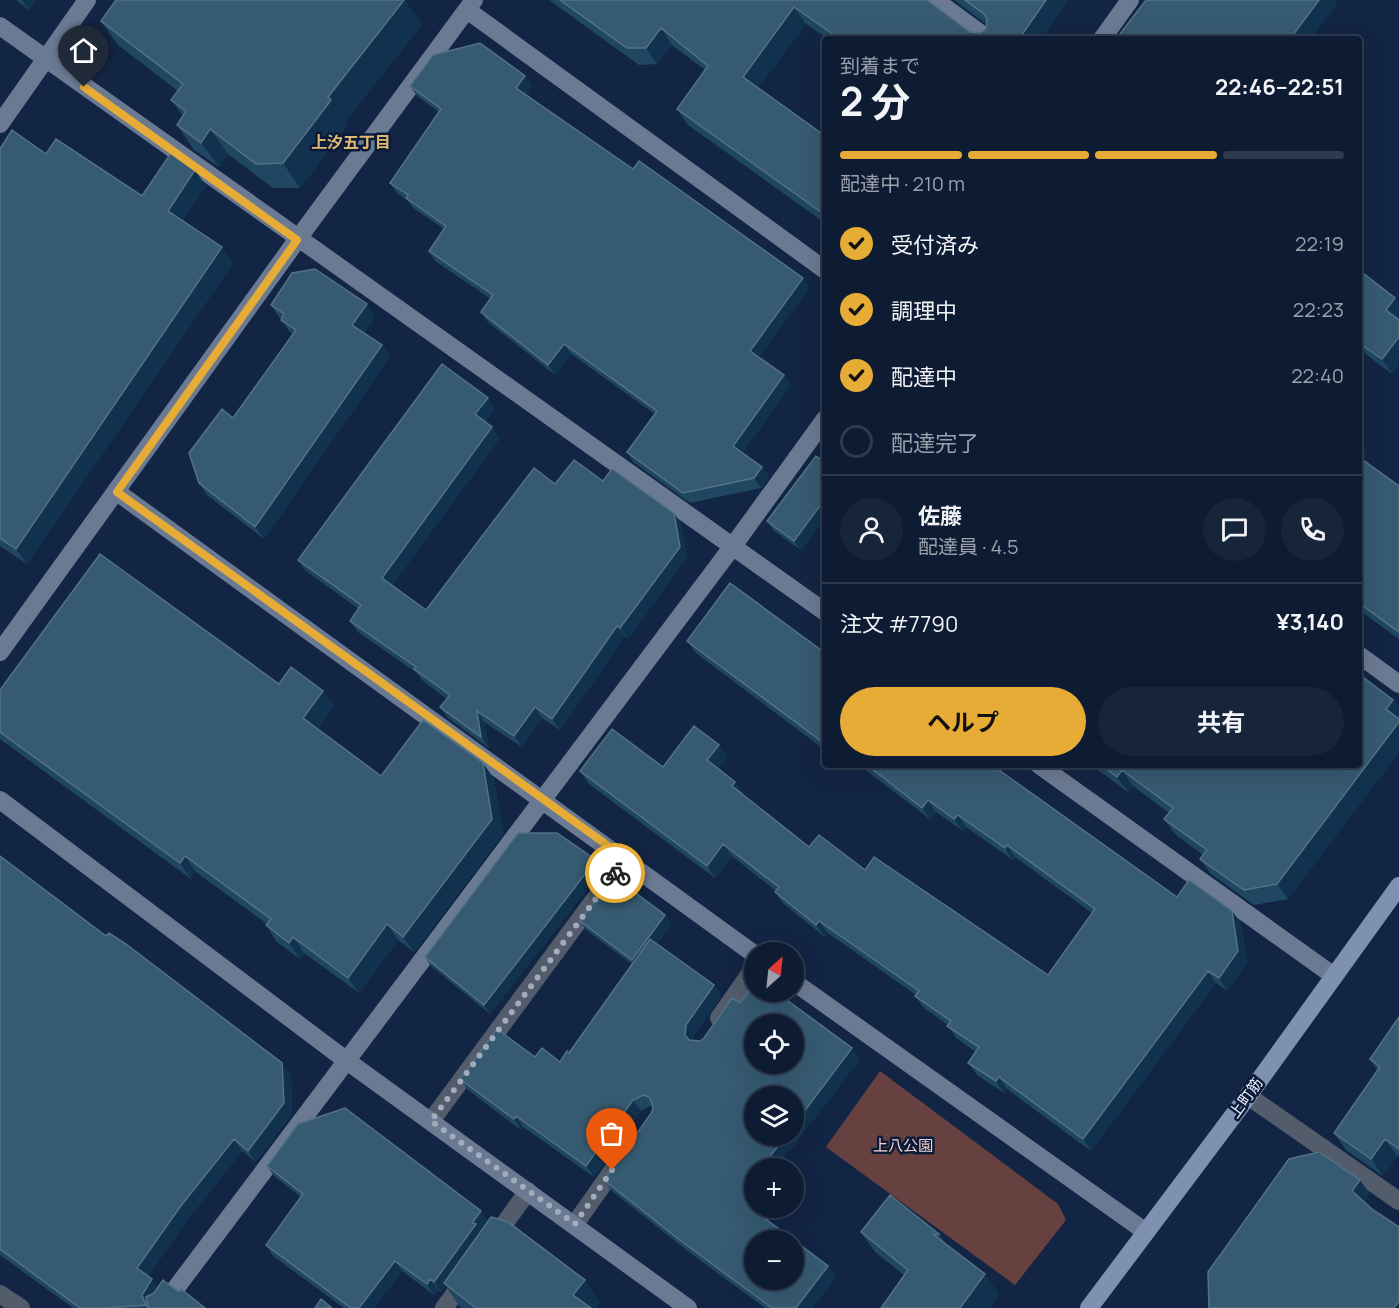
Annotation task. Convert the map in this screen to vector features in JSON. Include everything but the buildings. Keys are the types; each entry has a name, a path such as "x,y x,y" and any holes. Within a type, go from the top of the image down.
{"main road":[{"name":"上町筋","path":"1089,1308 1248,1096 1399,885"}],"street":[{"path":"0,124 87,0"},
{"path":"935,0 984,36"},
{"path":"1104,36 1130,0"},
{"path":"0,652 297,240 471,5 822,268"},
{"path":"0,26 297,240 822,610"},
{"path":"161,1308 733,546 822,423"},
{"path":"117,492 625,858 744,947"},
{"path":"1362,657 1399,684"},
{"path":"1043,768 1334,976"},
{"path":"0,800 347,1061 688,1308"},
{"path":"431,1121 625,858"},
{"path":"710,1032 744,983"},
{"path":"804,989 1146,1232"},
{"path":"1248,1096 1399,1201"},
{"path":"575,1224 629,1146"},
{"path":"444,1308 528,1191"},
{"path":"0,1293 21,1308"}],"green space":[{"name":"上八公園","path":"880,1071 1058,1204 1066,1220 1015,1285 826,1147"}],"way so far":[{"path":"612,1170 575,1224 431,1121 615,873"}],"district":[{"name":"上汐五丁目","path":"351,142"}],"route":[{"path":"84,87 297,240 117,492 625,858 615,873"}]}
